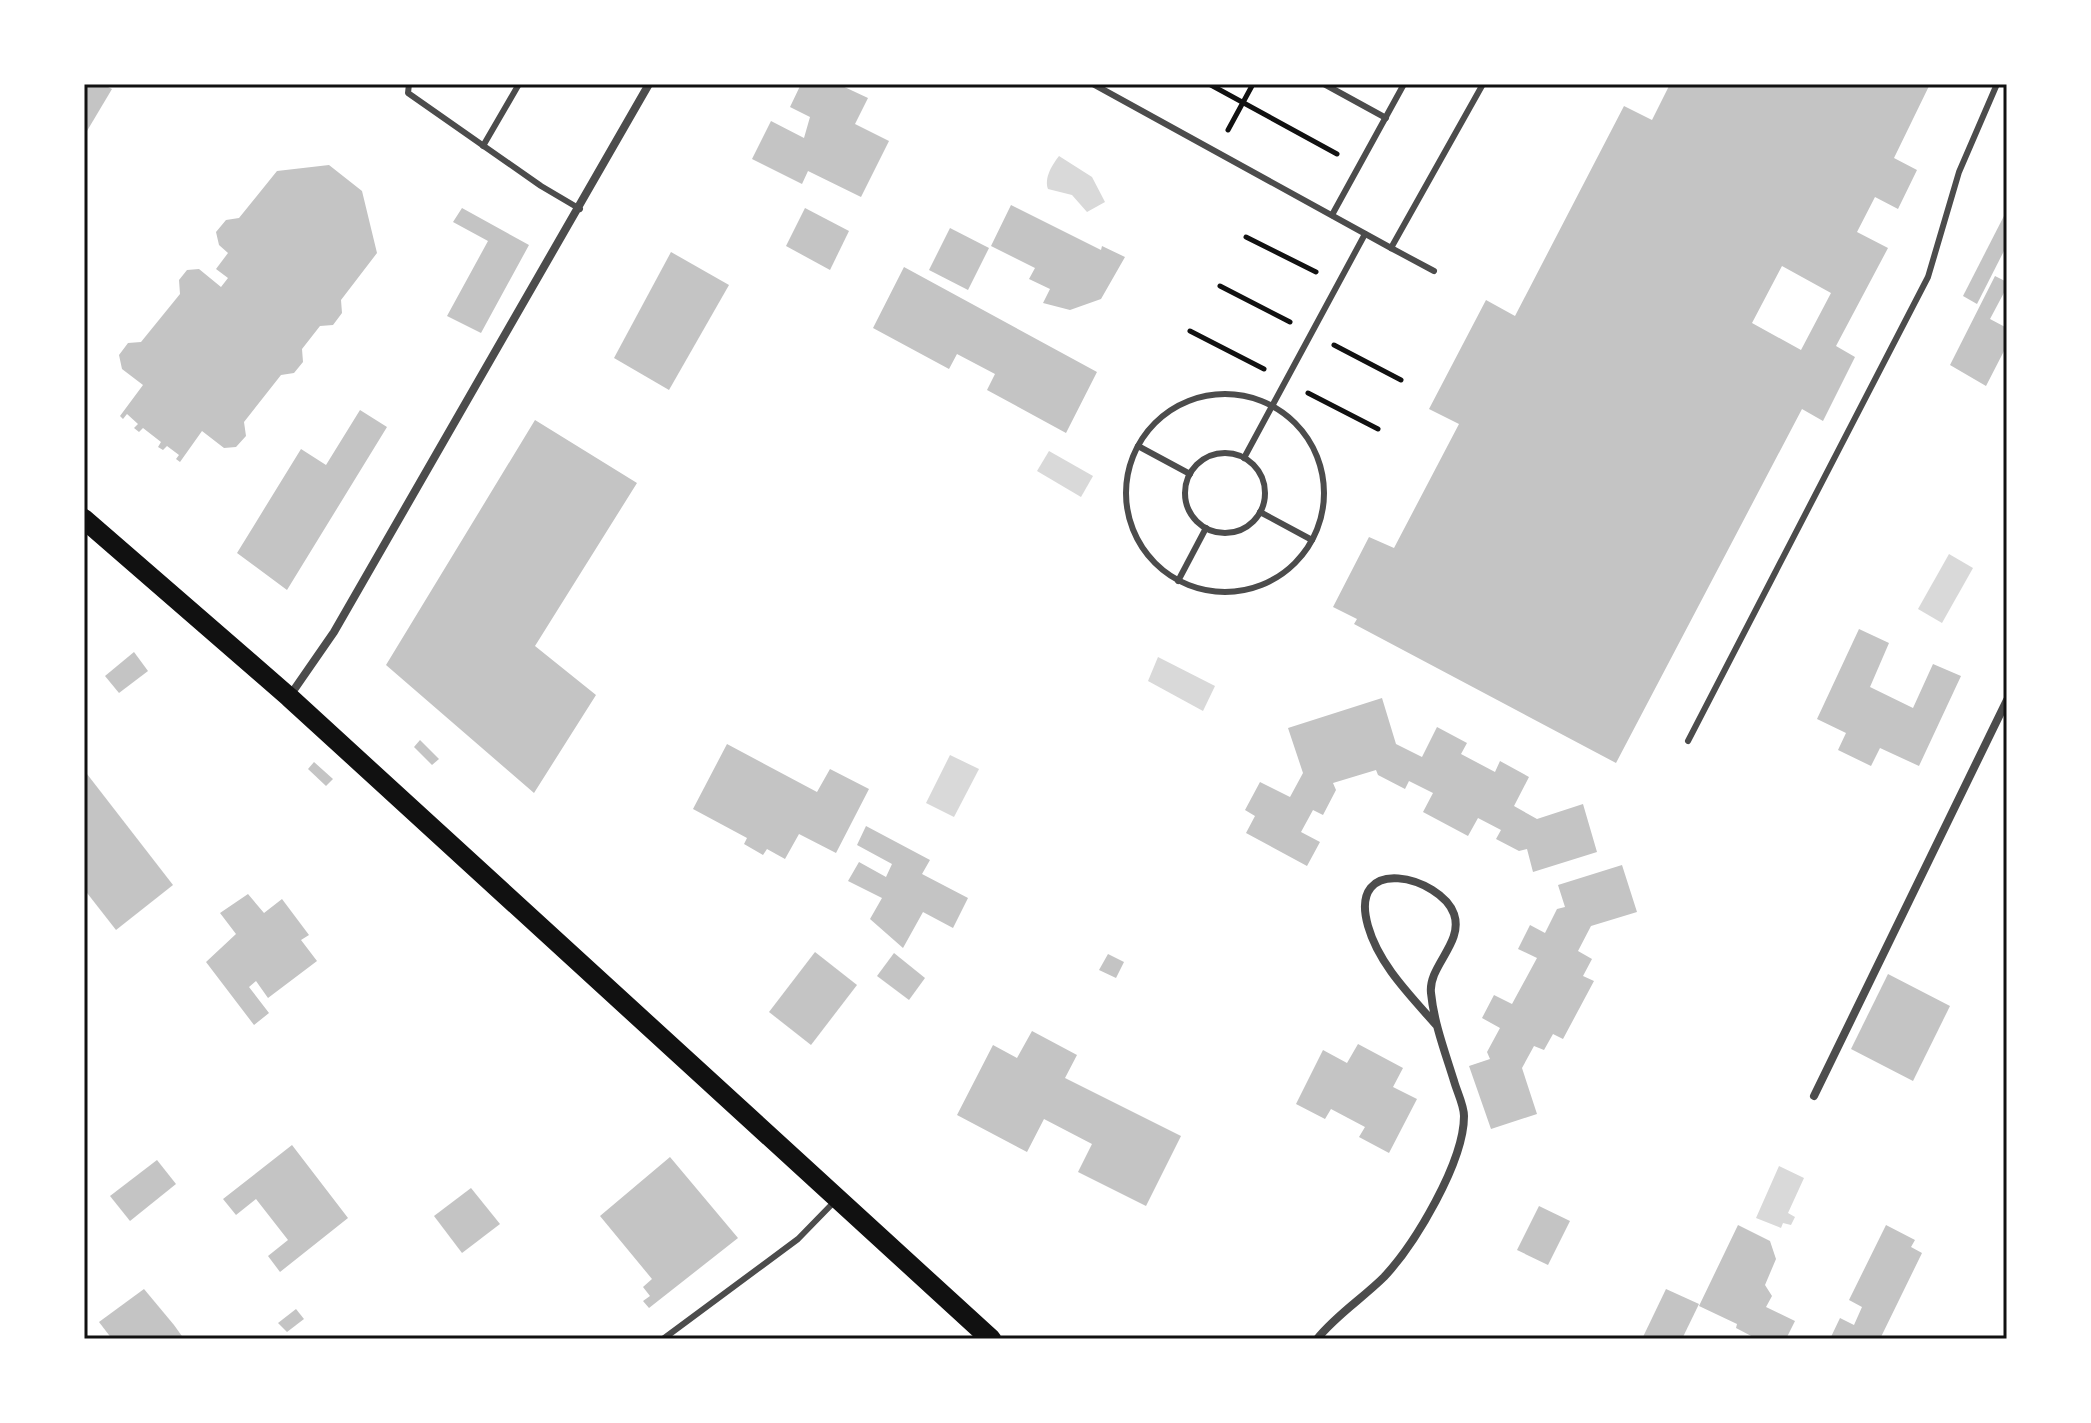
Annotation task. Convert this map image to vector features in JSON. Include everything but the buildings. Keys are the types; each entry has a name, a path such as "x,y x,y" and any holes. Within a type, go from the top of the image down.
{"main road":[{"path":"86,525 289,697 991,1339"}],"street":[{"path":"289,697 334,632 580,209 649,84"},
{"path":"1814,1096 2007,700"},
{"path":"1317,1339 1385,1276 1412,1241 1459,1151 1464,1114 1437,1026 1430,989 1454,937 1455,916 1449,903 1405,877 1388,876 1375,884 1366,899 1368,926 1394,976 1437,1026"}],"lane":[{"path":"409,84 408,93 580,209"},
{"path":"483,146 519,84"},
{"path":"1094,84 1434,271"},
{"path":"1324,84 1386,118"},
{"path":"1332,215 1404,84"},
{"path":"1391,248 1483,84"},
{"path":"1688,741 1928,277 1959,172 1997,84"},
{"path":"1244,458 1365,234"},
{"path":"1222,394 1247,397 1272,406 1293,421 1309,441 1320,464 1324,490 1321,516 1312,540 1297,562 1277,578 1253,588 1215,591 1178,581 1157,566 1130,522 1127,483 1138,446 1153,425 1172,409 1196,398 1222,394"},
{"path":"1138,446 1190,474"},
{"path":"1213,454 1244,458 1259,472 1263,482 1260,512 1254,521 1236,532 1206,528 1191,514 1187,504 1186,484 1190,474 1195,466 1213,454"},
{"path":"1260,512 1312,540"},
{"path":"1178,581 1206,528"},
{"path":"663,1339 798,1239 838,1197"}],"path":[{"path":"1209,84 1359,166"},
{"path":"1215,152 1253,84"},
{"path":"1246,237 1338,283"}],"shaded area":[{"path":"1059,156 1092,177 1105,202 1087,212 1072,195 1048,189 1051,167"},
{"path":"1049,451 1093,476 1081,497 1037,471"},
{"path":"1949,554 1973,568 1942,623 1918,609"},
{"path":"1158,657 1215,686 1203,711 1148,681"},
{"path":"950,755 979,769 954,817 926,803"},
{"path":"1779,1166 1804,1178 1788,1213 1795,1217 1791,1225 1783,1223 1781,1228 1756,1218"}]}
